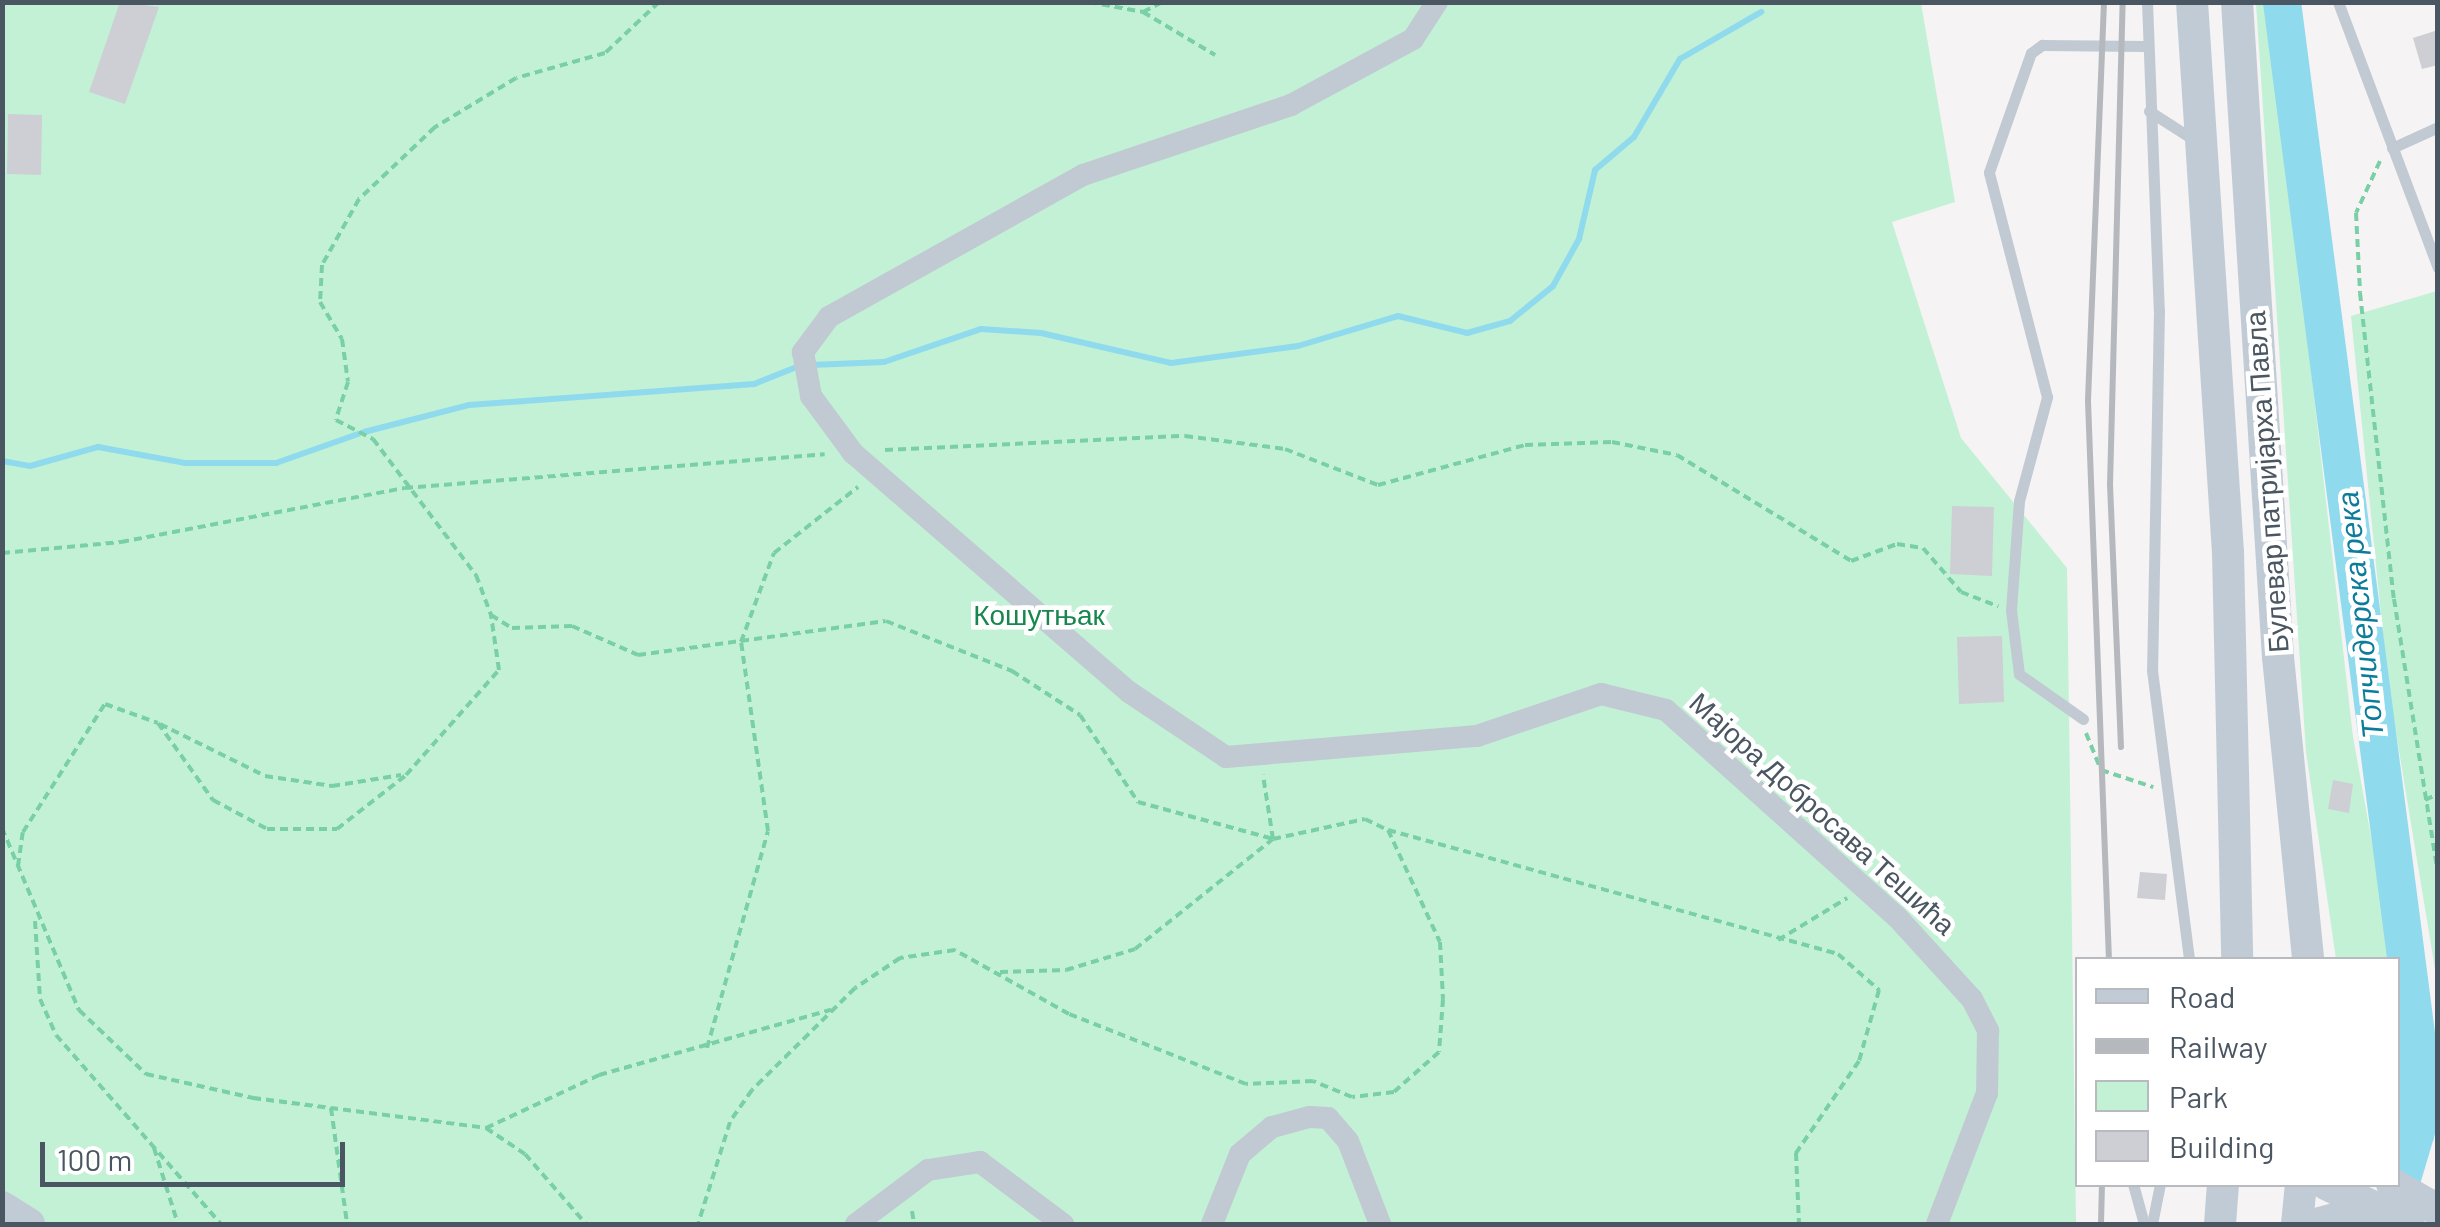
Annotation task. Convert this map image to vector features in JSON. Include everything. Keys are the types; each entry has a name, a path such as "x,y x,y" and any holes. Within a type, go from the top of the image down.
{"main road":[{"name":"Булевар патријарха Павла","path":"2192,2 2228,566 2237,957"},
{"name":"Булевар патријарха Павла","path":"2237,2 2282,708 2308,957"},
{"path":"2220,1224 2223,1187"},
{"path":"2296,1224 2301,1187"},
{"path":"2336,1187 2405,1207"},
{"path":"2,1207 29,1224"},
{"path":"2316,1224 2405,1207"}],"street":[{"name":"Мајора Добросава Тешића","path":"1438,2 1414,39 1291,105 1083,176 829,317 804,361 811,396 853,453 1168,725 1226,757 1261,760 1477,736 1568,700 1624,694 1666,710 1948,968 1988,1031 1981,1118 1936,1224"},
{"path":"1212,1224 1240,1154 1272,1127 1310,1117 1328,1118 1348,1141 1380,1224"},
{"path":"856,1224 928,1170 980,1162 1063,1224"}],"lane":[{"path":"2147,2 2144,46 2159,310 2150,595 2166,794 2189,957"},
{"path":"2338,2 2438,268"},
{"path":"2083,719 2019,674 2011,610 2019,501 2048,397 1989,172 1996,138 2042,45 2144,46"},
{"path":"2149,111 2201,144"},
{"path":"2392,148 2438,127"},
{"path":"2134,1187 2144,1224"},
{"path":"2152,1224 2159,1187"}],"path":[{"path":"158,723 213,800 267,829 337,830 406,775 499,670 490,615 476,575 405,488 374,438 336,420 348,382 342,339 320,302 334,232 435,127 516,78 606,53 659,2"},
{"path":"1089,2 1144,12 1215,55"},
{"path":"1144,12 1163,2"},
{"path":"2392,148 2360,198 2360,293 2425,800 2438,874"},
{"path":"2,553 121,542 405,488 853,453 1185,436 1286,450 1378,485 1524,444 1612,442 1677,455 1852,561 1896,544 1922,548 1961,592 2011,610"},
{"path":"707,1048 768,831 741,642 774,553 877,472"},
{"path":"490,615 512,628 572,626 638,654 886,621 1012,670 1080,715 1106,742 1116,781 1138,802 1272,839"},
{"path":"18,868 23,832 105,704 158,723 265,776 332,786 406,775"},
{"path":"2083,719 2101,770 2166,794"},
{"path":"1261,760 1272,839"},
{"path":"2425,800 2438,794"},
{"path":"1000,972 1066,970 1135,950 1272,839 1365,818 1388,830 1838,954 1879,990 1859,1061 1796,1153 1798,1224"},
{"path":"2,828 35,916 79,1010 146,1074 331,1108 486,1128 525,1154 586,1224"},
{"path":"698,1224 730,1122 835,1008 900,958 955,950 1069,1014 1246,1084 1394,1092 1439,1052 1443,999 1440,942 1388,830"},
{"path":"1778,940 1864,888"},
{"path":"35,916 40,999 56,1035 221,1224"},
{"path":"486,1128 599,1075 707,1048 835,1008"},
{"path":"331,1108 347,1224"},
{"path":"152,1143 178,1224"}],"green space":[{"name":"Кошутњак","path":"2,3 1921,3 1955,202 1892,222 1961,438 2067,568 2076,1224 3,1224"},
{"path":"2256,3 2269,3 2353,737 2393,957 2336,957 2306,752"},
{"path":"2438,291 2437,981 2388,684 2351,316"},
{"path":"2400,999 2411,1080 2400,1139"}],"building":[{"path":"120,2 159,7 125,104 89,92"},
{"path":"2438,30 2438,65 2422,69 2413,38"},
{"path":"8,114 42,115 41,175 7,174"},
{"path":"1952,506 1994,507 1992,576 1950,574"},
{"path":"2002,636 2004,702 1959,704 1957,637"},
{"path":"2333,780 2353,784 2349,813 2328,809"},
{"path":"2140,872 2167,874 2165,900 2137,898"}],"waterway":[{"name":"Топчидерска река","path":"2282,2 2419,1057 2419,1121 2400,1185"},
{"path":"811,365 884,362 981,329 1041,333 1171,363 1298,346 1398,316 1467,333 1510,321 1553,286 1579,239 1595,170 1634,137 1680,59 1761,12"},
{"path":"364,432 469,405 754,384 799,366"},
{"path":"2,461 30,466 98,447 185,463 276,463 358,434"},
{"path":"2420,1098 2431,1139"},
{"name":"Топчидерска река","path":"2389,1222 2399,1187"}],"railway":[{"path":"2104,2 2088,401 2109,957"},
{"path":"2121,747 2110,485 2123,2"},
{"path":"2101,1224 2102,1187"}]}
